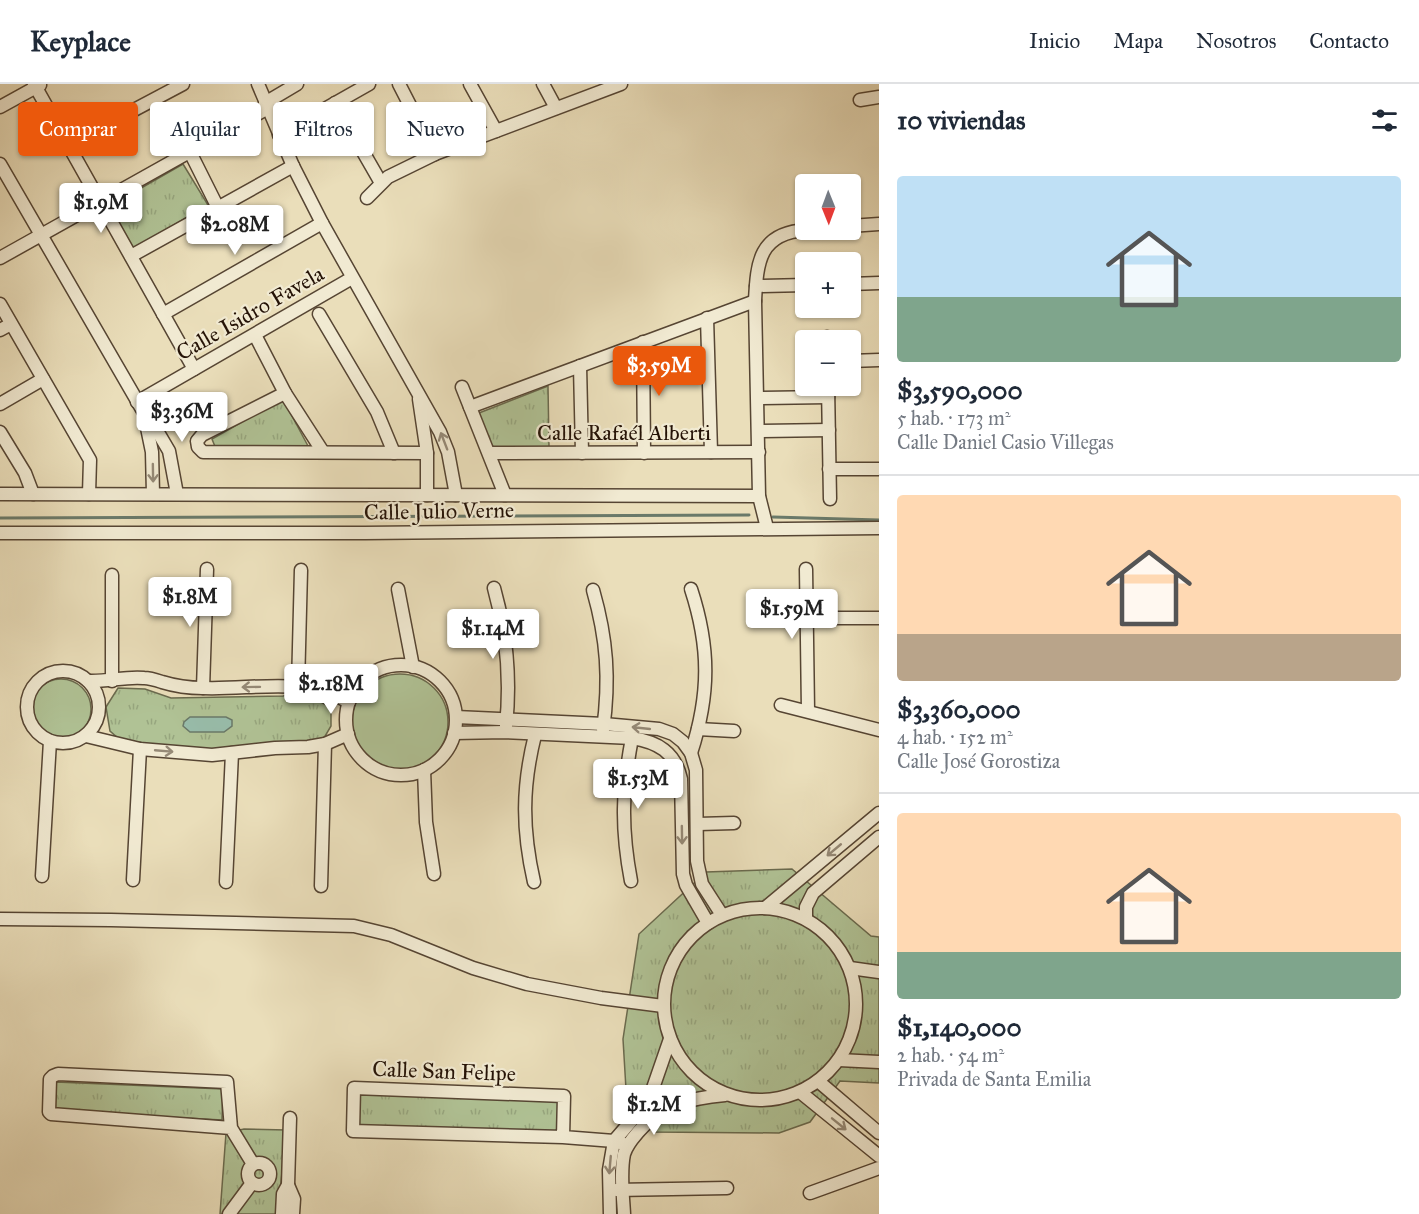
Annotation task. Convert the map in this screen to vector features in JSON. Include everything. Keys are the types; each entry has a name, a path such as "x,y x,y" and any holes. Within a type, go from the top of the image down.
{"street":[{"path":"138,108 183,84"},
{"path":"258,84 273,120"},
{"path":"261,110 297,84"},
{"path":"338,102 369,84"},
{"path":"399,84 408,102"},
{"path":"470,84 496,130"},
{"path":"543,84 556,108"},
{"path":"0,107 37,85 46,102"},
{"path":"486,134 618,85"},
{"path":"860,100 879,97"},
{"path":"74,156 194,369"},
{"path":"0,258 183,156"},
{"path":"192,156 218,208"},
{"path":"288,156 352,278 431,413 451,462 456,495"},
{"path":"365,156 381,183"},
{"path":"367,198 388,177 431,156"},
{"path":"0,164 140,406 169,451 177,494"},
{"path":"131,256 293,166"},
{"path":"163,314 322,223"},
{"path":"861,225 879,224"},
{"path":"768,528 759,496 755,301 757,268 765,249 773,240 795,232"},
{"name":"Calle Isidro Favela","path":"140,406 194,369 352,278"},
{"path":"861,284 879,283"},
{"path":"756,286 795,285"},
{"path":"470,407 755,301"},
{"path":"0,304 6,327 43,380 90,460 89,494"},
{"path":"319,315 377,412 394,453"},
{"path":"707,318 711,452"},
{"path":"255,335 285,393 323,453"},
{"path":"643,342 644,453"},
{"path":"861,361 879,360"},
{"path":"580,366 582,453"},
{"path":"0,404 43,380"},
{"path":"462,387 505,495"},
{"path":"417,392 424,423 427,453 427,495"},
{"path":"285,393 201,435 197,441 198,447 203,452 427,453"},
{"path":"758,398 795,394"},
{"path":"828,396 830,499"},
{"path":"140,406 152,452 153,494"},
{"path":"759,431 829,430"},
{"path":"0,432 25,473 33,494"},
{"name":"Calle Rafaél Alberti","path":"489,453 759,452"},
{"path":"829,469 879,469"},
{"name":"Calle Julio Verne","path":"0,494 759,496"},
{"name":"Calle Julio Verne","path":"0,533 365,533 879,528"},
{"path":"806,568 808,711"},
{"path":"203,688 207,569"},
{"path":"297,686 301,570"},
{"path":"112,575 112,681"},
{"path":"494,588 506,640 509,667 505,732"},
{"path":"398,589 413,667"},
{"path":"691,589 701,623 706,659 705,694 691,753"},
{"path":"593,590 602,622 607,656 608,691 602,737"},
{"path":"806,618 879,618"},
{"path":"400,665 413,667 438,680 447,691 456,717 454,733 444,755 424,770 409,774 393,774 377,770 364,761 354,749 348,734 346,718 349,702 355,690 374,672 400,665"},
{"path":"67,671 79,674 88,681 96,691 99,709 94,726 86,736 69,743 50,741 40,735 32,726 27,704 36,683 45,676 67,671"},
{"path":"88,681 112,681 140,677 179,686 203,688 297,686 318,689 349,702"},
{"path":"781,705 879,730"},
{"path":"456,717 604,724 659,729 673,734 691,753 696,770 697,861 702,884 723,915"},
{"path":"698,729 734,731"},
{"path":"454,733 505,732 632,738 648,740 662,746 673,757 679,768 681,779 683,874 686,885 708,923"},
{"path":"86,736 140,749 200,754 325,744 348,734"},
{"path":"534,882 524,823 527,774 535,735"},
{"path":"631,881 624,846 622,810 625,774 632,738"},
{"path":"42,876 50,741"},
{"path":"321,886 325,744"},
{"path":"133,879 140,749"},
{"path":"226,882 232,753"},
{"path":"424,770 426,822 434,874"},
{"path":"765,908 879,813"},
{"path":"698,824 734,823"},
{"path":"806,919 806,908 813,893 879,837"},
{"path":"765,908 806,919 834,942 850,968 856,989 852,1033 839,1060 818,1081 800,1092 783,1098 764,1100 728,1095 713,1088 693,1073 677,1054 670,1039 663,1006 665,986 676,957 685,944 708,923 723,915 744,909 765,908"},
{"path":"0,919 354,927 391,935 473,968 526,984 601,998 663,1006"},
{"path":"850,968 879,972"},
{"path":"624,1214 623,1163 627,1145 644,1116 670,1039"},
{"path":"839,1060 879,1062"},
{"path":"231,1128 56,1116 50,1112 50,1079 58,1074 227,1082 231,1128 253,1164"},
{"path":"818,1081 879,1133"},
{"name":"Calle San Felipe","path":"563,1137 564,1096 354,1088 353,1131 563,1137 614,1141 627,1145"},
{"path":"800,1092 879,1156"},
{"path":"610,1214 609,1170 614,1141 644,1116 694,1098 728,1095"},
{"path":"282,1214 282,1199 288,1180 290,1119"},
{"path":"253,1164 265,1164 270,1176 267,1181 262,1184 252,1183 248,1172 253,1164"},
{"path":"810,1193 879,1168"},
{"path":"270,1176 288,1180"},
{"path":"288,1180 294,1199 293,1214"},
{"path":"229,1214 252,1183"},
{"path":"609,1190 726,1188"}],"green space":[{"path":"183,164 208,205 133,249 108,207"},
{"path":"548,386 549,447 491,447 479,413"},
{"path":"283,399 308,446 305,449 216,449 212,439"},
{"path":"400,674 418,678 434,688 444,704 448,722 444,740 434,756 418,766 400,770 382,766 366,756 356,740 352,722 356,704 366,688 382,678"},
{"path":"61,679 78,684 86,692 91,709 86,726 78,734 61,739 44,734 36,726 31,709 36,692 44,684"},
{"path":"118,688 145,689 171,698 283,696 306,693 331,708 331,726 324,738 303,744 204,751 150,744 126,745 110,731 106,707"},
{"path":"792,869 871,936 879,937 879,1083 840,1081 810,1122 779,1133 654,1132 627,1106 623,1039 639,934 706,872"},
{"path":"56,1082 223,1089 222,1120 55,1111"},
{"path":"359,1093 559,1101 559,1134 358,1128"},
{"path":"244,1129 286,1130 278,1214 220,1214 226,1133"}],"shaded area":[{"path":"190,717 226,717 232,720 232,726 224,732 190,732 183,726"}],"waterway":[{"path":"0,518 749,515"},
{"path":"773,517 879,520"}]}
